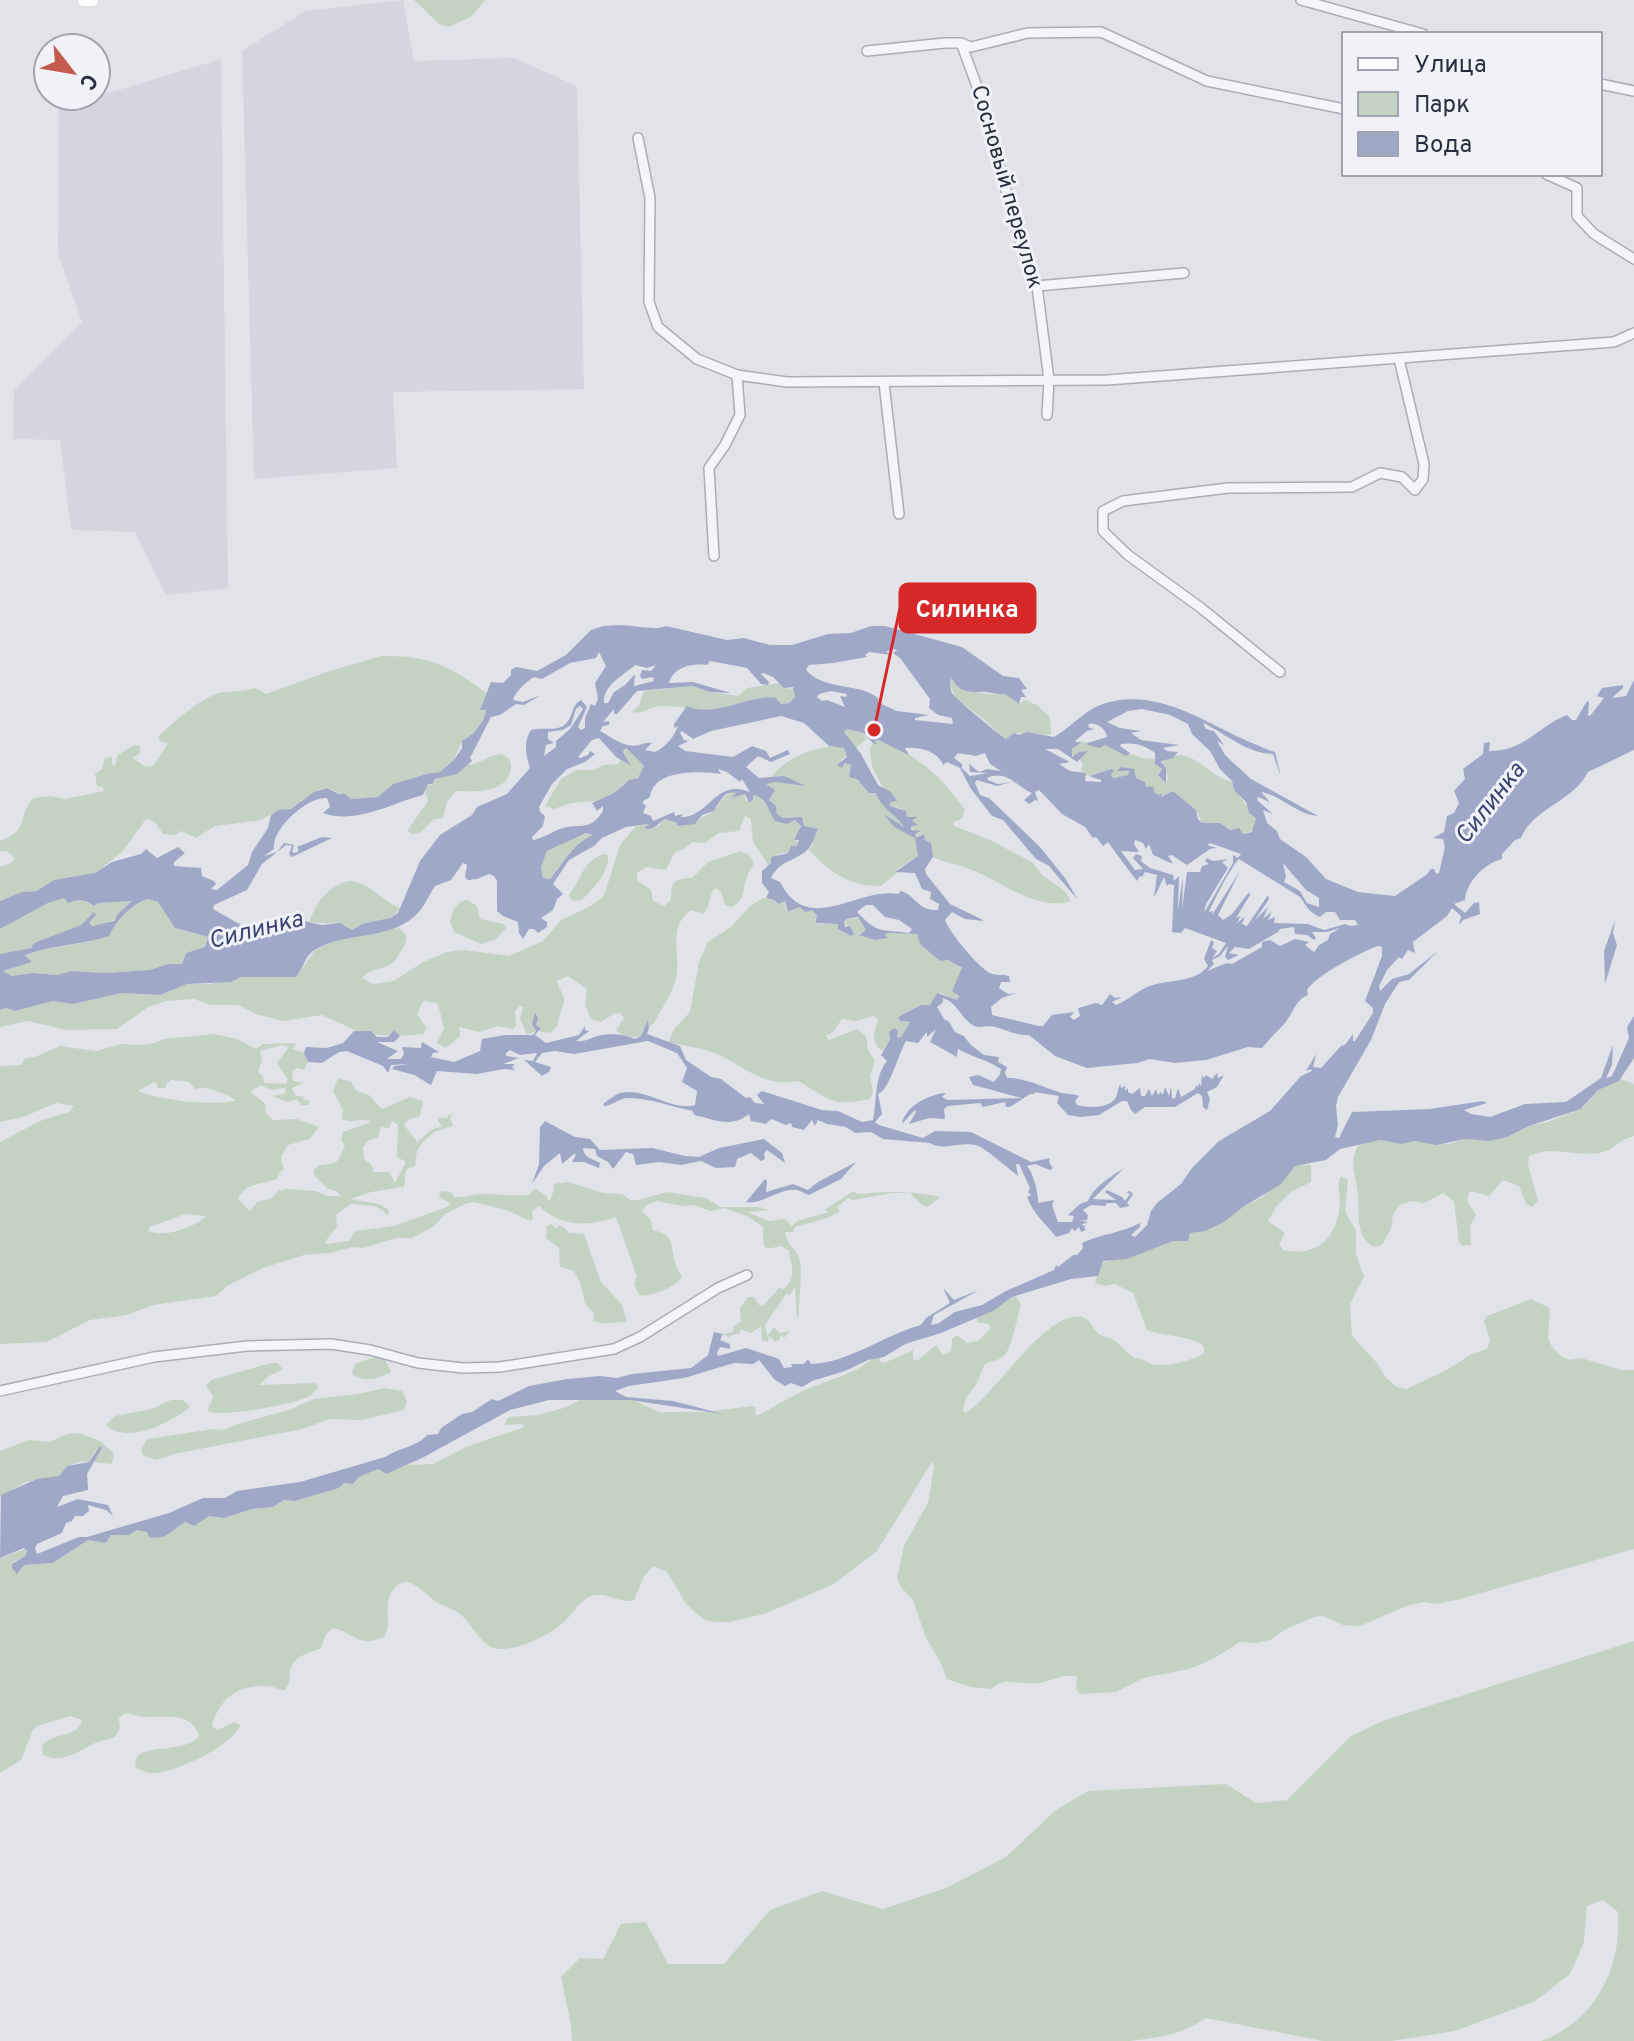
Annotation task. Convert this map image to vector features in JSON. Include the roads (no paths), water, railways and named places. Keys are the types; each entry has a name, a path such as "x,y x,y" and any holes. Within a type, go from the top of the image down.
{"main road":[{"path":"84,0 92,0"}],"street":[{"path":"1301,0 1416,32"},
{"path":"867,51 961,43 971,47 1028,33 1101,32 1207,81 1342,109"},
{"name":"Сосновый переулок","path":"961,43 978,89 1020,241 1037,286 1049,380 1047,415"},
{"path":"1602,84 1634,91"},
{"path":"638,138 650,198 649,302 658,327 697,359 737,375 787,382 1107,380 1614,342 1634,333"},
{"path":"1550,176 1577,188 1577,216 1594,234 1634,259"},
{"path":"1037,286 1184,273"},
{"path":"1280,672 1201,608 1128,555 1103,531 1103,511 1123,501 1228,488 1352,487 1380,473 1402,477 1415,490 1423,479 1424,464 1399,359"},
{"path":"714,556 709,468 740,415 737,375"},
{"path":"884,383 899,514"},
{"path":"0,1391 154,1357 247,1346 331,1344 370,1350 418,1363 463,1368 500,1367 614,1349 640,1337 718,1288 747,1275"}],"water":[{"path":"603,626 666,626 727,640 744,638 770,645 792,645 828,634 885,626 962,647 1003,676 1019,678 1027,689 1021,690 1026,697 1021,697 1019,704 1005,694 964,690 950,680 954,696 1006,739 1014,733 1027,732 1054,737 1094,708 1121,700 1141,700 1179,709 1275,752 1281,777 1273,754 1245,747 1203,723 1206,729 1214,731 1224,745 1217,741 1225,755 1251,779 1318,816 1302,812 1261,792 1270,802 1258,797 1257,800 1273,814 1263,810 1267,823 1277,831 1280,839 1306,857 1326,879 1358,892 1395,896 1431,869 1439,873 1445,847 1443,839 1433,838 1444,832 1447,816 1454,813 1459,803 1454,791 1465,779 1463,769 1483,754 1484,743 1490,742 1489,751 1522,743 1567,715 1576,720 1587,701 1590,716 1604,698 1597,696 1602,688 1623,685 1612,698 1626,696 1634,680 1634,750 1588,772 1582,782 1526,828 1521,838 1502,854 1502,859 1478,874 1465,900 1454,904 1465,913 1479,902 1480,914 1463,920 1459,925 1461,916 1452,908 1447,916 1413,942 1415,953 1408,950 1387,970 1379,986 1380,991 1392,979 1409,974 1438,951 1409,980 1399,982 1385,1004 1371,1040 1338,1097 1335,1137 1339,1138 1352,1112 1430,1109 1483,1101 1487,1103 1464,1110 1490,1117 1525,1104 1566,1102 1601,1078 1613,1045 1612,1065 1606,1078 1612,1076 1629,1038 1627,1027 1634,1016 1634,1058 1619,1081 1598,1090 1581,1109 1489,1141 1465,1139 1436,1145 1380,1140 1340,1149 1326,1160 1295,1166 1281,1184 1224,1222 1205,1231 1190,1233 1188,1241 1173,1241 1127,1259 1103,1261 1098,1276 1071,1279 1012,1297 993,1311 905,1344 884,1357 868,1360 802,1387 791,1383 785,1386 774,1379 759,1360 753,1364 734,1363 684,1378 615,1391 626,1397 673,1401 723,1414 630,1400 549,1400 510,1410 386,1474 378,1469 359,1477 353,1484 344,1483 339,1488 295,1501 284,1500 273,1507 252,1509 224,1518 209,1516 194,1526 185,1522 160,1537 149,1537 147,1532 137,1530 129,1535 111,1535 106,1543 88,1540 53,1563 24,1565 17,1574 12,1564 25,1556 27,1551 24,1548 0,1558 1,1495 37,1479 59,1476 67,1466 89,1462 100,1446 102,1448 87,1474 88,1490 63,1496 57,1507 78,1499 108,1505 113,1516 106,1510 88,1505 89,1511 66,1523 62,1533 37,1544 37,1554 79,1537 169,1513 203,1498 225,1498 237,1491 300,1482 385,1457 427,1435 438,1434 441,1428 462,1414 472,1412 492,1399 498,1401 529,1386 567,1379 617,1378 691,1368 708,1355 714,1332 723,1334 720,1340 730,1344 730,1349 720,1347 718,1356 746,1348 779,1359 784,1368 792,1367 791,1364 804,1364 808,1359 811,1364 825,1362 921,1325 926,1318 950,1303 943,1288 954,1300 979,1290 934,1315 931,1325 939,1323 955,1312 982,1305 1054,1270 1056,1265 1058,1267 1077,1255 1083,1248 1082,1243 1140,1223 1131,1235 1135,1237 1147,1225 1157,1203 1181,1184 1219,1141 1270,1111 1301,1076 1312,1071 1306,1071 1316,1054 1313,1067 1321,1068 1353,1034 1355,1041 1373,1013 1373,1008 1365,1001 1382,956 1382,947 1378,946 1339,965 1312,984 1307,990 1308,995 1300,1000 1262,1048 1248,1047 1206,1060 1175,1063 1150,1059 1087,1068 1055,1056 1029,1035 990,1026 973,1026 943,998 937,1007 944,1019 984,1055 999,1057 998,1062 1007,1067 1007,1078 1079,1096 1075,1101 1077,1105 1093,1107 1109,1104 1116,1097 1120,1084 1121,1088 1125,1086 1125,1091 1128,1088 1132,1094 1140,1088 1141,1096 1145,1096 1149,1089 1152,1096 1156,1089 1158,1095 1161,1092 1163,1095 1165,1087 1169,1096 1171,1086 1172,1098 1175,1099 1178,1088 1181,1097 1195,1089 1196,1085 1198,1087 1199,1083 1201,1086 1202,1075 1212,1079 1217,1073 1218,1078 1224,1075 1217,1087 1207,1092 1210,1099 1207,1110 1198,1093 1175,1107 1145,1107 1135,1114 1127,1101 1122,1101 1099,1115 1080,1117 1068,1115 1057,1103 1059,1096 1034,1092 1010,1107 1006,1107 1005,1102 983,1107 980,1103 948,1106 944,1109 945,1119 929,1118 909,1124 915,1110 902,1124 912,1107 939,1094 946,1093 942,1097 947,1100 1022,1098 973,1085 969,1077 978,1075 994,1082 1001,1069 958,1049 957,1057 930,1042 936,1029 927,1037 927,1032 918,1043 906,1041 890,1080 878,1094 882,1114 875,1122 879,1125 923,1138 935,1131 971,1132 1031,1162 1050,1158 1053,1168 1050,1170 1035,1164 1027,1166 1035,1184 1038,1203 1054,1200 1052,1205 1058,1222 1072,1222 1074,1216 1068,1215 1088,1201 1103,1182 1124,1168 1093,1199 1116,1200 1105,1192 1107,1190 1125,1201 1130,1194 1126,1192 1130,1191 1133,1194 1127,1203 1130,1206 1120,1208 1116,1203 1091,1205 1083,1210 1088,1215 1087,1220 1080,1220 1088,1222 1081,1225 1086,1226 1086,1230 1081,1232 1079,1227 1075,1231 1072,1228 1069,1233 1056,1237 1030,1203 1027,1197 1031,1195 1028,1192 1030,1188 1019,1164 1016,1164 1018,1176 975,1145 940,1146 883,1139 871,1132 855,1133 846,1127 818,1120 815,1126 812,1120 804,1130 792,1127 791,1123 786,1125 771,1119 766,1124 751,1121 749,1114 736,1121 722,1122 694,1115 693,1111 636,1098 625,1098 603,1106 618,1094 630,1092 677,1105 695,1105 697,1091 682,1082 687,1068 677,1053 648,1041 574,1054 555,1051 542,1053 535,1062 551,1067 542,1076 524,1060 533,1061 537,1053 520,1055 510,1050 506,1056 519,1058 503,1064 515,1064 512,1067 515,1070 477,1074 437,1071 431,1085 414,1075 392,1069 409,1064 391,1065 388,1073 383,1066 347,1051 339,1052 322,1063 308,1062 304,1053 306,1047 327,1048 343,1043 354,1031 371,1031 377,1037 388,1037 394,1030 400,1036 394,1042 377,1042 398,1051 387,1059 401,1059 404,1054 402,1047 421,1048 422,1042 439,1052 431,1057 454,1062 480,1051 482,1039 533,1035 536,1031 532,1024 535,1013 538,1018 536,1025 541,1028 535,1035 546,1043 579,1035 585,1026 585,1030 589,1031 576,1041 611,1034 635,1039 641,1036 648,1020 647,1034 680,1046 686,1060 711,1077 721,1079 746,1098 750,1097 755,1103 764,1104 757,1095 762,1091 822,1110 838,1111 862,1122 873,1120 878,1082 887,1061 881,1055 890,1039 889,1032 894,1028 898,1031 897,1037 901,1037 910,1022 900,1021 898,1017 921,1005 930,1005 937,993 957,1000 959,996 952,991 962,968 948,960 940,961 920,944 917,934 888,933 885,935 888,938 875,940 859,935 866,930 858,917 844,922 845,927 850,926 854,934 851,936 838,929 838,924 815,923 817,916 812,910 806,912 799,907 788,912 785,901 778,904 766,898 769,892 762,883 762,871 771,863 771,857 788,853 791,846 797,846 799,840 794,840 801,826 795,820 787,824 775,821 764,801 753,795 749,803 745,794 731,798 736,793 728,793 714,811 702,815 695,824 677,826 677,823 665,819 650,829 644,828 649,824 626,827 602,838 569,860 553,884 563,894 557,899 553,910 541,918 547,922 547,927 538,933 529,929 523,939 518,922 497,911 497,881 494,876 489,874 468,880 465,877 467,865 463,863 451,880 435,886 422,908 411,919 385,931 341,940 313,951 296,977 241,977 231,982 187,984 160,995 122,993 73,1004 53,1001 15,1011 0,1010 0,954 31,948 34,943 81,925 94,912 96,915 89,923 92,926 114,921 132,901 98,903 94,906 81,900 68,903 64,898 48,903 0,929 0,901 22,892 37,891 54,880 95,873 112,862 141,854 146,849 157,858 178,847 185,853 174,862 174,866 201,868 202,876 216,884 211,889 217,890 248,865 252,852 268,828 271,815 278,810 291,809 314,792 327,788 351,799 378,797 393,784 440,772 454,760 462,748 462,740 481,724 486,710 480,710 491,682 503,683 516,667 537,671 566,655 591,630","holes":["897,650 893,653 930,699 929,708 938,715 952,718 953,724 915,720 929,715 897,711 879,703 878,698 870,693 822,681 806,670 809,665 867,657 865,655 869,652 891,655 886,652","599,652 606,666 595,683 598,699 595,706 591,704 585,718 585,728 581,730 578,727 587,707 581,700 563,726 531,730 526,744 530,768 507,794 477,807 472,815 440,835 420,861 398,913 352,930 340,923 322,925 304,921 257,934 213,909 214,905 247,890 262,864 286,845 292,846 289,854 292,857 332,838 322,837 297,847 299,850 296,853 292,852 294,845 284,843 277,852 264,856 274,849 278,832 284,824 301,808 327,798 330,807 323,813 361,815 423,795 428,784 435,779 457,774 472,761 470,758 491,717 541,695 523,702 513,700 531,679 542,679 570,663 596,658","710,661 747,668 761,684 768,685 763,673 773,677 784,688 793,687 795,697 789,703 781,704 776,698 765,698 709,710 687,706 674,724 674,728 678,726 672,738 655,752 645,750 652,743 629,745 600,731 603,726 609,725 609,721 603,722 614,709 614,714 617,714 637,691 693,686 710,692 731,693 693,682 669,683 679,670 707,665","635,665 647,668 656,665 651,671 642,670 640,676 642,679 653,677 654,681 634,686 635,674 614,692 608,703 604,703 606,691","831,691 847,694 846,697 840,696 845,707 817,697 819,694","580,706 583,709 570,729 556,741 556,747 544,756 546,745 554,743 548,739 548,732 563,730 571,725","1142,709 1170,715 1188,724 1192,734 1210,751 1220,769 1232,781 1234,790 1246,802 1249,813 1256,818 1252,832 1243,834 1239,828 1230,830 1220,823 1202,823 1196,810 1173,791 1161,797 1162,793 1158,795 1154,792 1153,786 1146,787 1145,782 1136,778 1134,769 1121,767 1117,771 1129,771 1128,775 1114,778 1111,775 1114,770 1111,769 1089,776 1101,782 1085,781 1086,773 1070,771 1059,764 1070,762 1045,749 1058,749 1077,762 1088,751 1072,757 1072,749 1081,743 1075,741 1094,729 1088,727 1089,724 1095,724 1103,729 1107,737 1088,745 1100,748 1105,745 1126,756 1130,753 1121,744 1147,748 1155,753 1155,764 1162,769 1158,775 1166,783 1166,769 1161,761 1173,758 1178,752 1163,748 1179,745 1141,740 1131,733 1141,731 1120,728 1107,722 1128,711","781,716 804,723 829,746 844,748 847,757 837,765 842,768 845,763 851,765 849,777 858,780 869,793 876,793 881,803 904,827 884,814 894,827 915,838 918,856 895,872 915,873 922,889 931,892 930,899 939,904 938,910 921,906 901,891 819,908 804,906 791,898 780,882 771,878 782,865 809,848 818,829 804,826 802,817 783,818 777,814 776,806 769,800 775,790 766,784 776,782 806,786 784,776 759,778 746,767 758,756 771,762 790,754 788,750 770,758 766,751 752,746 733,757 685,751 678,746 689,741 684,740 682,731 693,739 711,731","846,729 863,733 874,744 878,740 909,755 905,748 927,751 937,756 943,765 947,762 960,768 971,789 992,816 1003,820 1036,859 1048,865 1078,900 1040,847 989,798 980,795 975,783 977,780 997,786 1012,782 998,784 987,778 1006,777 1032,793 1024,800 1029,804 1038,801 1035,792 1039,790 1062,814 1085,827 1103,846 1108,842 1137,881 1145,872 1157,875 1154,898 1164,877 1167,886 1174,885 1172,932 1181,933 1185,928 1226,943 1212,958 1217,951 1212,948 1214,942 1211,940 1204,959 1208,966 1195,976 1151,986 1116,1005 1112,1002 1122,997 1115,998 1110,994 1102,1005 1096,1003 1078,1008 1080,1016 1074,1020 1070,1017 1074,1012 1052,1015 1043,1026 1039,1026 992,1015 991,1007 1002,998 1016,993 1008,994 999,988 1001,982 1010,982 1009,976 985,970 952,933 945,920 952,912 965,919 985,921 950,904 926,874 925,869 933,857 931,843 925,840 924,834 916,838 915,834 921,831 911,830 911,827 918,825 912,821 917,817 907,817 906,811 890,806 890,802 897,801 891,792 878,785 861,754 844,732","599,738 616,757 631,766 623,752 626,748 644,766 638,778 629,780 614,793 592,803 597,811 603,806 603,811 594,822 563,828 533,840 532,837 543,826 545,816 539,807 552,784 567,769 595,754 590,751 580,758 592,740","958,753 976,756 985,753 990,764 1001,771 987,769 979,772 969,764 970,772 988,773 970,776 962,764 954,758","718,769 727,772 740,782 742,779 750,792 728,790 691,816 675,816 674,812 653,821 651,816 643,813 646,806 642,802 650,797 660,781 679,774 721,774","586,833 593,835 575,848 550,879 543,878 541,867 547,851","1135,840 1143,843 1146,849 1149,844 1153,855 1173,863 1168,856 1172,855 1187,865 1210,849 1217,848 1207,845 1210,843 1241,854 1238,858 1233,855 1233,863 1204,913 1206,904 1228,868 1222,862 1229,859 1213,861 1207,858 1205,861 1209,864 1202,866 1200,872 1187,872 1182,909 1183,876 1178,910 1179,876 1174,881 1173,875 1150,868 1141,861 1142,856 1136,854 1133,858 1143,869 1135,870 1121,851 1139,852","1239,859 1300,897 1316,915 1320,917 1326,912 1335,912 1340,920 1355,920 1358,925 1345,924 1324,930 1308,924 1274,923 1275,917 1268,920 1272,911 1263,919 1268,907 1255,920 1269,899 1268,895 1247,926 1242,924 1245,916 1236,924 1249,892 1232,914 1223,920 1218,915 1240,871 1212,915 1213,911 1209,912","1283,863 1306,890 1319,898 1319,907 1307,903 1300,891 1284,882","147,899 158,902 175,928 208,937 205,947 186,953 182,964 168,964 150,970 105,973 71,971 57,975 33,973 12,976 3,971 32,962 25,955 109,936 130,909","866,905 873,905 885,917 899,920 912,929 909,933 875,927 857,912","1294,927 1295,934 1307,935 1314,940 1316,938 1312,932 1340,928 1314,952 1305,945 1309,942 1295,939 1280,946 1270,940 1262,942 1262,947 1232,964 1207,971 1214,964 1212,960 1228,946 1225,957 1228,960 1239,955 1229,953 1235,947 1249,949 1280,929"]},
{"path":"1615,920 1613,933 1617,945 1605,984 1604,951"},
{"path":"545,1121 575,1137 590,1139 600,1150 652,1148 699,1157 719,1148 764,1139 782,1153 785,1163 767,1150 765,1159 761,1161 751,1153 737,1159 735,1167 716,1168 701,1161 681,1165 659,1162 636,1165 633,1154 626,1152 613,1169 597,1156 595,1149 583,1148 587,1156 600,1163 599,1168 584,1162 572,1162 574,1154 562,1164 560,1153 544,1166 532,1184 539,1164 540,1127"},
{"path":"856,1162 841,1179 809,1195 790,1190 746,1202 765,1179 766,1192 793,1184 808,1190"}],"place":[{"name":"Силинка","path":"874,730"}]}
